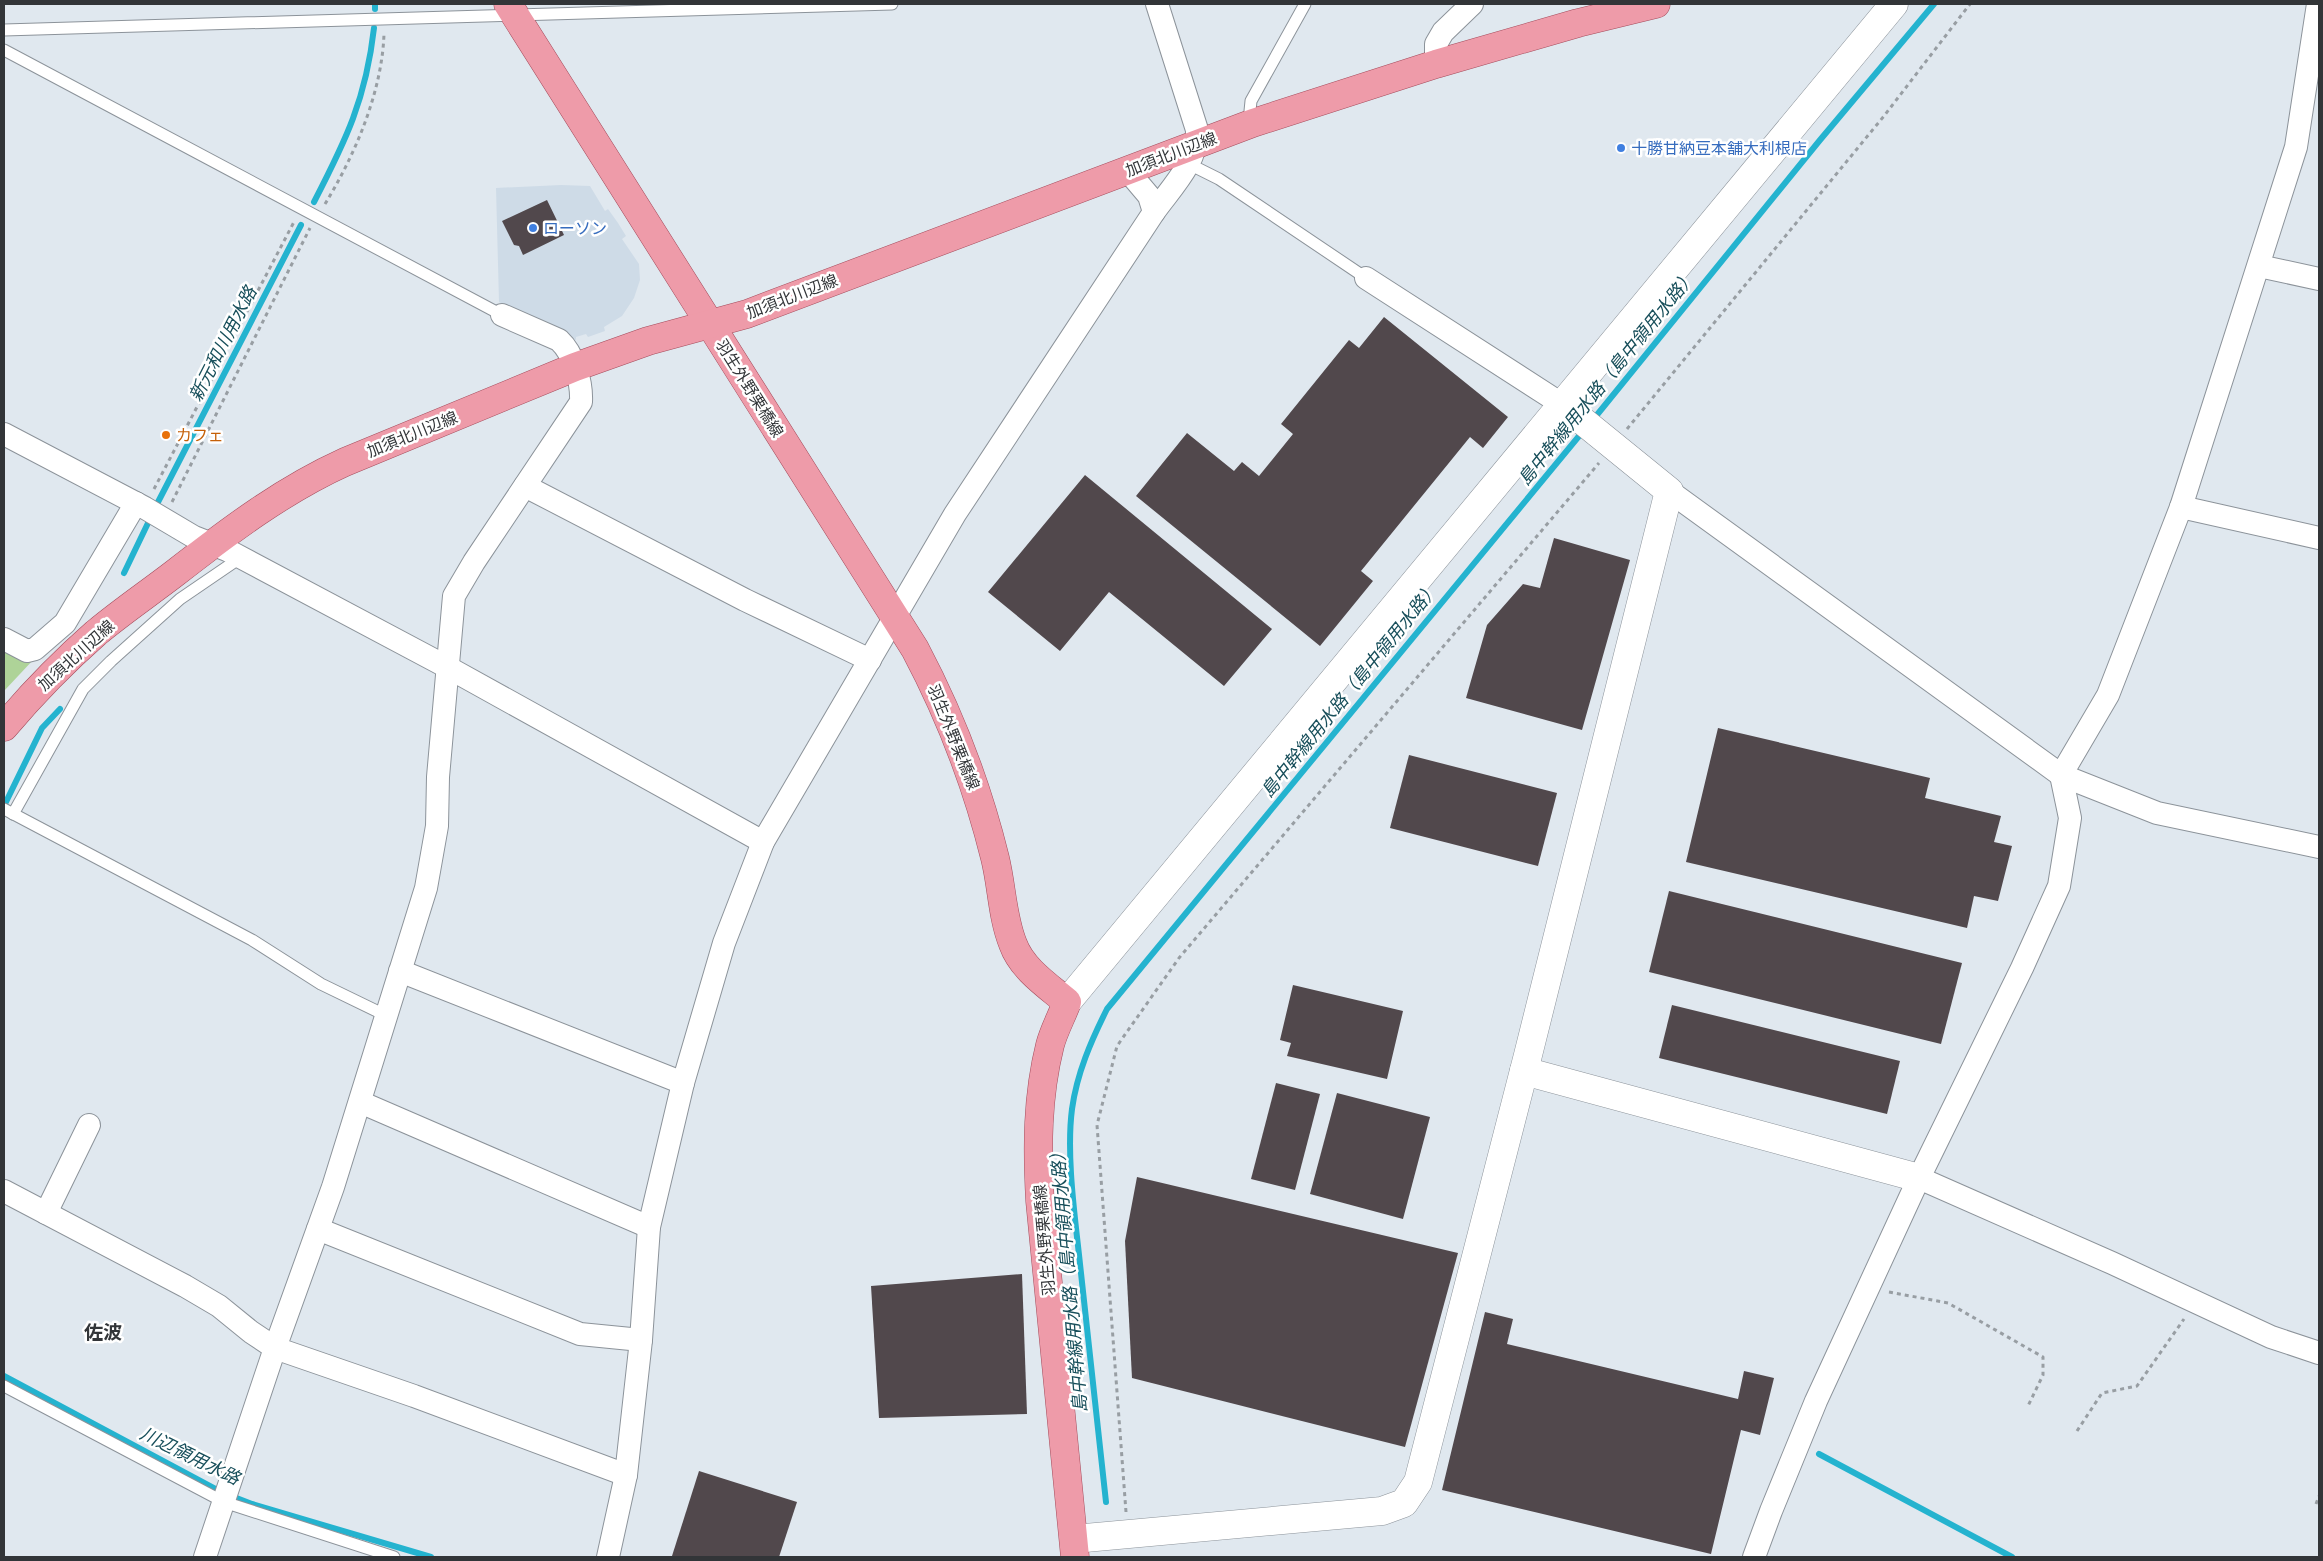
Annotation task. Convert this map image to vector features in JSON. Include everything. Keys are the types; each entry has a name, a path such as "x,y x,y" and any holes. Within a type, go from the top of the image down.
{"main road":[{"name":"加須北川辺線","path":"4,728 26,701 97,632 212,544 310,478 397,440 575,368 648,341 747,314 1127,170 1193,154 1252,123 1436,64 1578,23 1656,4"},
{"name":"羽生外野栗橋線","path":"511,10 895,616 925,667 956,735 979,799 996,860 1013,945 1024,963 1041,981 1067,1002 1051,1043 1042,1084 1037,1143 1040,1201 1074,1548"}],"street":[{"path":"608,1557 626,1475 641,1340 649,1227 683,1083 724,943 763,842 955,514 1193,154 1197,130 1157,4"},
{"path":"1436,64 1436,44 1443,32 1472,4"},
{"path":"1067,1002 1894,4"},
{"path":"1754,1557 1770,1511 1816,1401 1919,1178 2022,968 2059,886 2070,818 2061,775 2108,696 2181,507 2296,147 2316,33 2318,4"},
{"path":"1127,170 1149,196 1154,212"},
{"path":"2258,266 2319,279"},
{"path":"1366,278 1563,405 1669,490 2061,775 2157,813 2319,847"},
{"path":"205,1557 360,1102 426,888 437,826 438,777 454,596 474,562 582,402 583,393 575,368 568,350 559,340 502,315"},
{"path":"4,434 148,510 194,537 240,558 449,668 763,842"},
{"path":"525,486 745,600 870,660"},
{"path":"1074,1548 1128,1533 1382,1511 1404,1503 1418,1482 1524,1071 1669,490"},
{"path":"2181,507 2319,538"},
{"path":"4,639 26,651 35,649 65,622 148,510"},
{"path":"400,971 683,1083"},
{"path":"1524,1071 1919,1178 2271,1337 2319,1353"},
{"path":"360,1102 649,1227"},
{"path":"46,1213 89,1126"},
{"path":"4,1190 219,1306 251,1332 275,1348 414,1396 626,1475"},
{"path":"318,1229 580,1334 641,1340"}],"lane":[{"path":"4,30 384,19 511,10 892,4"},
{"path":"1252,123 1251,101 1305,4"},
{"path":"4,50 502,315"},
{"path":"1193,154 1219,179 1366,278"},
{"path":"240,558 180,599 83,689 8,812 252,940 321,984 387,1016"},
{"path":"4,1386 226,1495 394,1557"}],"path":[{"path":"1128,1533 1097,1125 1117,1046 1180,958 1613,446 1884,116 1970,4"},
{"path":"148,510 317,216 335,188 366,119 377,85 383,47 384,19"},
{"path":"148,510 302,208"},
{"path":"1869,1288 1948,1303 2043,1358 2043,1375 2027,1408"},
{"path":"2077,1431 2102,1393 2137,1386 2196,1302"},
{"path":"2316,1504 2319,1496"}],"shaded area":[{"path":"561,185 590,186 605,211 608,209 618,223 626,236 622,239 639,264 640,280 634,298 622,316 604,327 605,331 588,337 586,334 576,337 576,340 499,302 496,188"}],"green space":[{"path":"4,648 34,659 4,691"}],"building":[{"name":"ローソン","path":"547,200 564,235 523,255 519,246 514,245 502,221"},
{"path":"1384,317 1508,417 1483,448 1470,437 1361,571 1373,581 1320,646 1136,496 1187,433 1234,471 1242,462 1259,476 1293,434 1281,424 1349,340 1359,348"},
{"path":"1085,475 1272,629 1224,686 1109,592 1060,651 988,592"},
{"path":"1554,538 1630,560 1582,730 1466,698 1487,625 1523,584 1540,588"},
{"path":"1718,728 1930,778 1925,798 2001,816 1994,842 2012,846 1998,901 1974,896 1967,928 1686,862"},
{"path":"1409,755 1557,793 1538,866 1390,828"},
{"path":"1669,891 1962,963 1941,1044 1649,972"},
{"path":"1293,985 1403,1011 1387,1079 1287,1056 1291,1043 1280,1040"},
{"path":"1672,1005 1900,1061 1887,1114 1659,1058"},
{"path":"1276,1083 1320,1094 1295,1190 1251,1179"},
{"path":"1337,1093 1430,1117 1403,1219 1310,1194"},
{"path":"1137,1177 1458,1253 1405,1447 1132,1378 1125,1241"},
{"path":"1022,1274 1027,1414 879,1418 871,1286"},
{"path":"1485,1312 1513,1319 1507,1344 1738,1399 1744,1371 1774,1378 1760,1435 1741,1430 1711,1554 1442,1490"},
{"path":"699,1471 797,1502 779,1557 672,1556"}],"waterway":[{"name":"新元和川用水路","path":"375,4 375,9"},
{"name":"島中幹線用水路（島中領用水路）","path":"1592,421 1820,140 1934,4"},
{"name":"新元和川用水路","path":"314,202 336,159 360,98 366,76 374,28"},
{"name":"新元和川用水路","path":"157,504 301,225"},
{"name":"島中幹線用水路（島中領用水路）","path":"1106,1502 1074,1206 1070,1146 1070,1127 1074,1096 1085,1057 1095,1033 1107,1009 1584,430"},
{"name":"新元和川用水路","path":"124,573 149,521"},
{"name":"新元和川用水路","path":"4,806 42,728 60,709"},
{"name":"川辺領用水路","path":"4,1376 221,1492 252,1504 431,1557"},
{"path":"1819,1454 2012,1557"}],"place":[{"name":"十勝甘納豆本舗大利根店","path":"1621,148"},
{"name":"ローソン","path":"533,228"},
{"name":"カフェ","path":"166,435"}],"district":[{"name":"佐波","path":"103,1332"}]}
